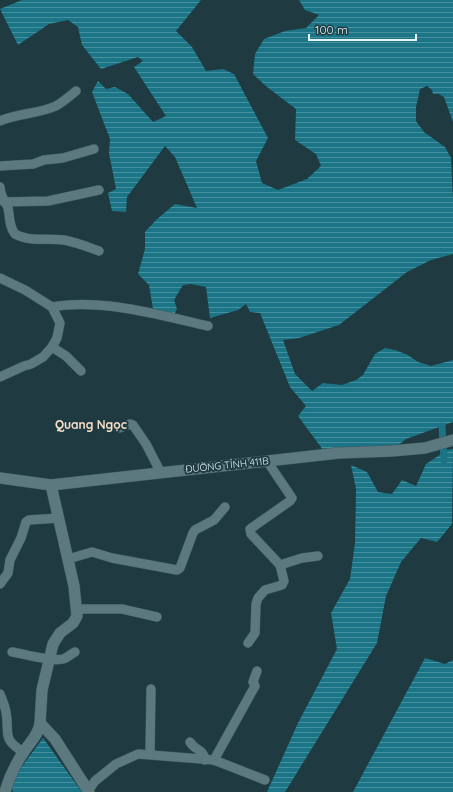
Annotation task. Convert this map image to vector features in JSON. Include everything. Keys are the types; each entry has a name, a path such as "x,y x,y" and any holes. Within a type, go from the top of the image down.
{"main road":[{"name":"ĐƯỜNG TỈNH 411B","path":"0,478 51,484 339,453 425,448 453,440"},
{"path":"5,792 11,773 37,734 40,723 42,690 53,644 60,633 73,623 77,616 68,559 51,484"},
{"path":"40,723 55,739 88,792"}],"street":[{"path":"0,121 55,106 76,90"},
{"path":"0,166 33,164 44,160 63,158 94,149"},
{"path":"0,187 0,195 7,208 12,231 19,236 64,240 99,251"},
{"path":"4,202 48,201 99,190"},
{"path":"0,278 25,290 52,307 60,323 57,338 52,347 43,357 31,364 0,377"},
{"path":"52,307 72,304 98,305 145,312 208,326"},
{"path":"52,347 66,356 82,371"},
{"path":"119,428 130,424 133,425 146,444 161,472"},
{"path":"248,643 255,633 256,604 258,598 265,590 284,583 280,565 251,534 250,529 290,501 292,498 268,461"},
{"path":"68,559 92,552 112,558 177,570 180,568 195,530 214,520 226,507"},
{"path":"0,584 8,573 10,560 21,538 26,522 29,520 59,518"},
{"path":"280,565 302,558 318,556"},
{"path":"77,609 122,610 157,617"},
{"path":"12,652 49,659 64,659 75,652"},
{"path":"210,760 255,686 253,682 257,671"},
{"path":"150,688 150,754"},
{"path":"0,694 6,712 8,739 11,743 24,752"},
{"path":"190,742 202,751 210,760"},
{"path":"0,743 11,743"},
{"path":"88,792 95,781 116,764 138,754 210,760 265,780"}],"water":[{"path":"22,0 201,0 176,31 192,47 206,71 223,69 234,74 268,138 256,161 262,183 278,190 307,179 321,166 316,154 295,140 296,109 267,87 253,74 255,54 264,39 285,31 306,28 319,15 305,10 299,0 453,0 453,122 444,97 439,94 433,94 432,90 427,86 420,89 416,107 416,121 424,132 445,147 451,158 453,254 431,260 407,272 339,325 299,338 283,340 295,374 312,391 323,383 342,385 356,380 363,375 375,354 385,348 408,355 418,362 431,366 453,360 453,422 406,439 396,447 323,450 298,416 306,406 290,387 260,313 250,312 246,304 238,310 210,318 206,287 191,284 183,285 174,300 177,309 174,315 153,309 149,285 138,274 145,249 145,232 156,220 175,204 197,208 175,157 165,146 127,197 126,212 112,211 108,193 116,189 109,153 110,139 92,92 98,81 106,89 115,87 128,94 153,122 166,116 134,67 143,61 138,57 101,69 82,45 78,27 68,20 49,24 18,45 0,9"},
{"path":"453,449 452,524 437,542 421,538 401,562 386,596 377,643 285,792 267,792 298,723 337,649 331,613 350,579 355,543 356,489 351,465 367,472 378,492 392,494 402,480 416,486 426,464 447,450"},
{"path":"425,658 445,664 453,660 453,792 353,792"},
{"path":"43,738 82,792 13,792 11,785 14,777"}],"waterway":[{"path":"442,426 444,460"}],"district":[{"name":"Quang Ngọc","path":"91,424"}]}
